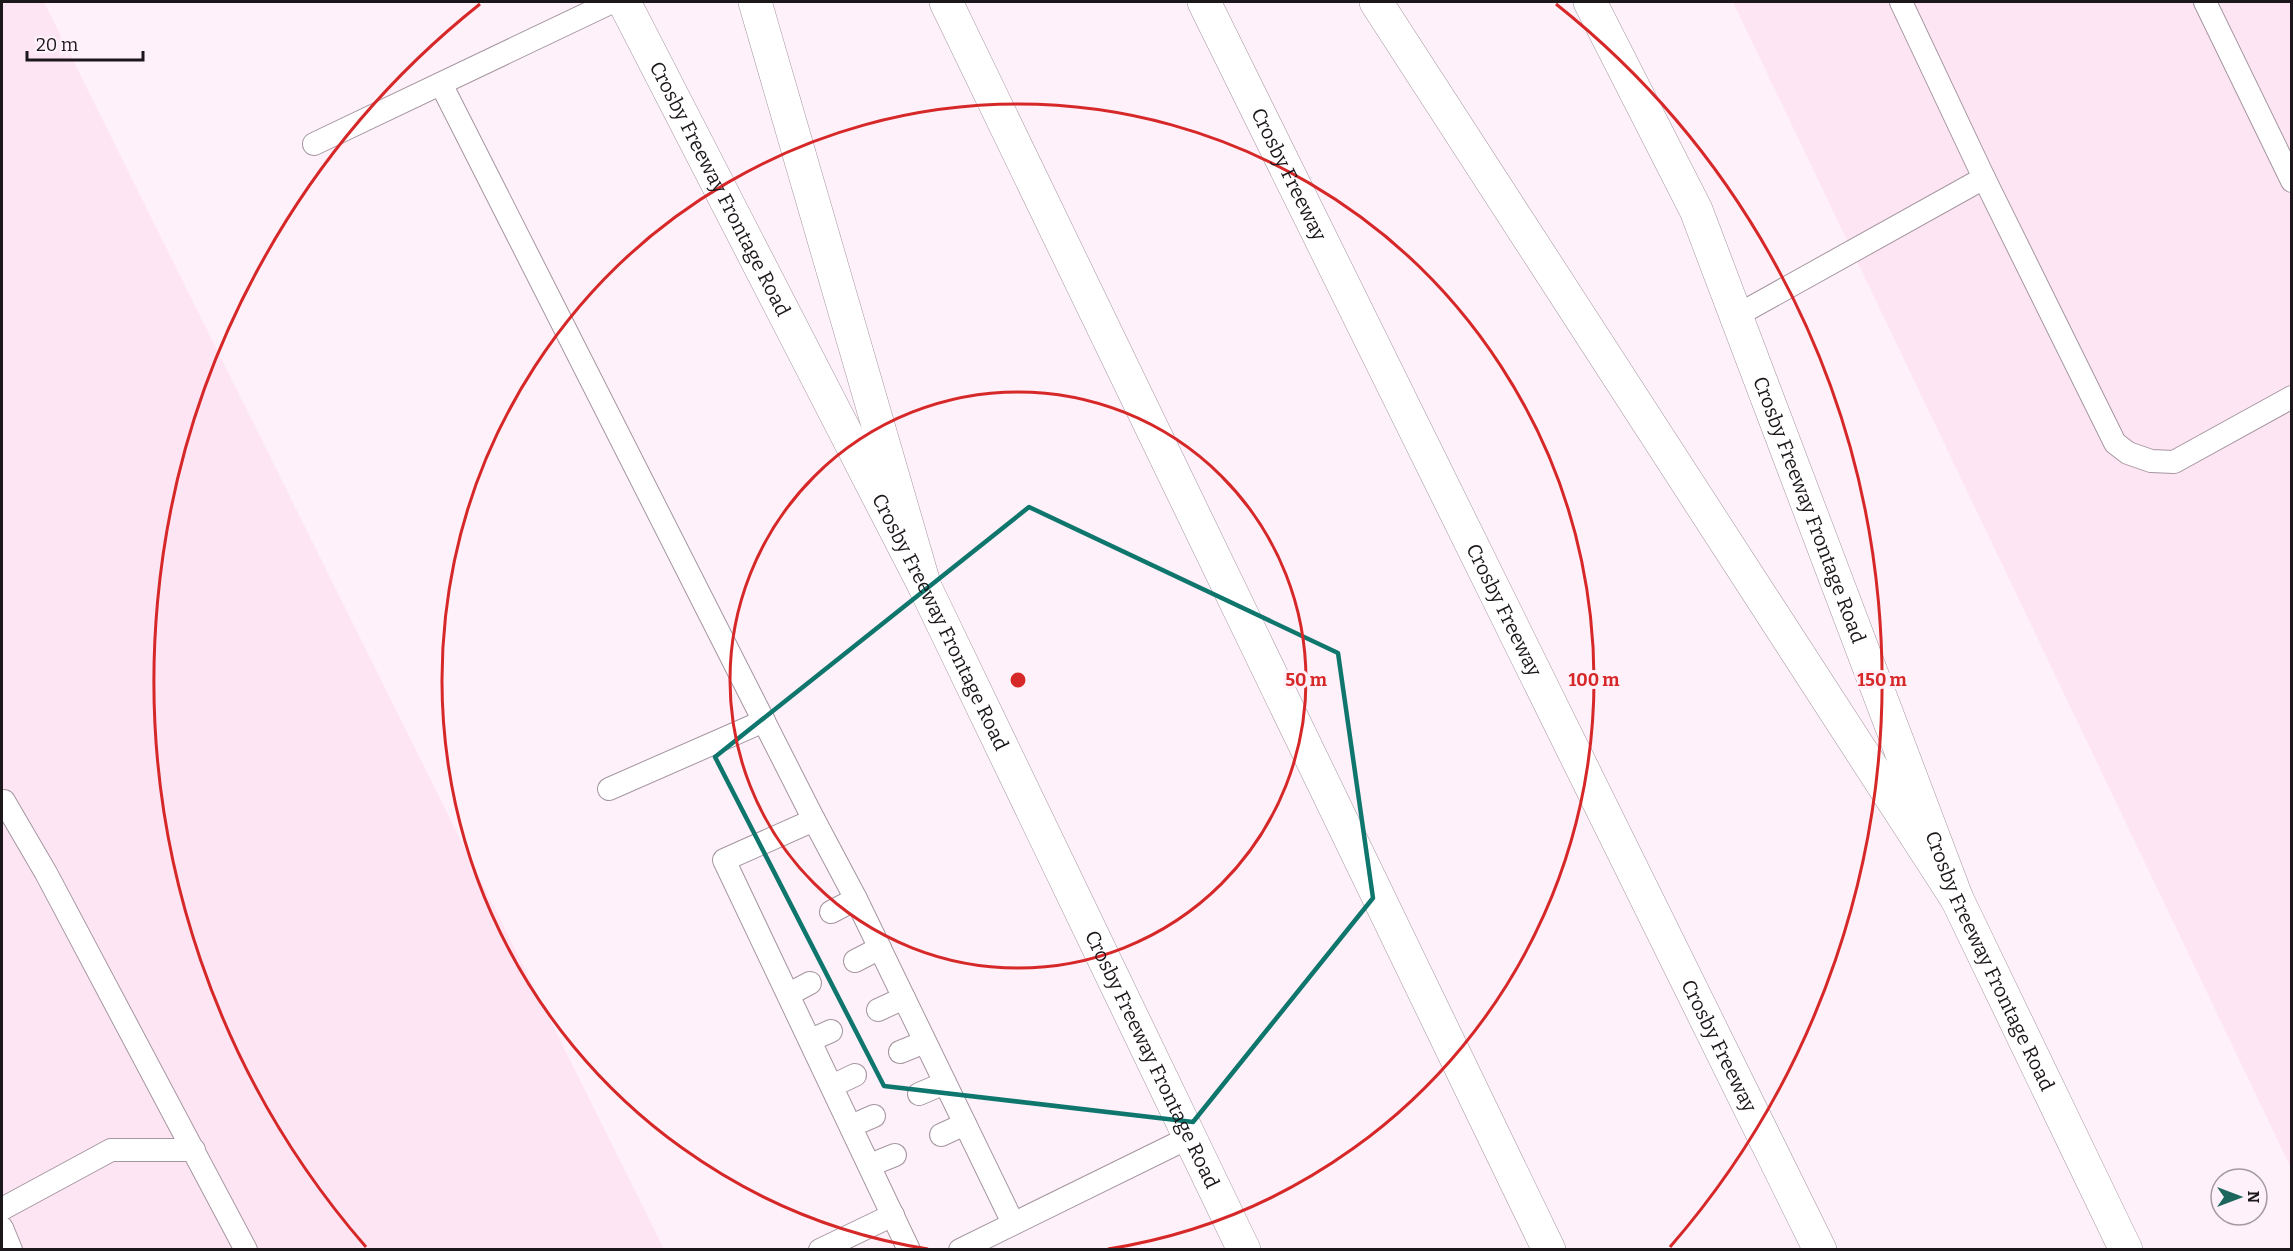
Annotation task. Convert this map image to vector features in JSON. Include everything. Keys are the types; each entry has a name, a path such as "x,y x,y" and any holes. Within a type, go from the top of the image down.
{"main road":[{"name":"Crosby Freeway Frontage Road","path":"624,2 925,587 1244,1250"},
{"path":"755,2 925,587"},
{"path":"946,2 1549,1250"},
{"name":"Crosby Freeway","path":"1204,2 1820,1250"},
{"path":"1376,2 1956,899"},
{"name":"Crosby Freeway Frontage Road","path":"1590,2 1696,210 1956,899 2126,1250"}],"lane":[{"path":"314,144 612,2"},
{"path":"1901,2 1984,178 2115,443 2128,453 2151,461 2174,462 2292,397"},
{"path":"2205,2 2292,180"},
{"path":"441,84 856,899 1013,1223"},
{"path":"1736,316 1984,178"},
{"path":"609,789 764,721"},
{"path":"2,794 246,1250"},
{"path":"814,820 724,860 775,942 789,994 821,1035 832,1086 909,1250"},
{"path":"831,912 856,899"},
{"path":"855,961 880,948"},
{"path":"789,994 810,983"},
{"path":"878,1010 904,998"},
{"path":"900,1052 925,1042"},
{"path":"832,1086 855,1075"},
{"path":"920,1094 945,1083"},
{"path":"851,1126 874,1116"},
{"path":"940,1135 965,1124"},
{"path":"960,1250 1190,1137"},
{"path":"2,1209 111,1150 194,1150"},
{"path":"870,1165 895,1155"},
{"path":"820,1250 893,1215"},
{"path":"2,1228 11,1250"}],"highlighted area":[{"path":"1029,507 1338,653 1373,898 1193,1122 884,1086 715,757"}],"shaded area":[{"path":"2,2 44,2 664,1249 2,1250"},
{"path":"1733,2 2291,2 2291,1168"}]}
